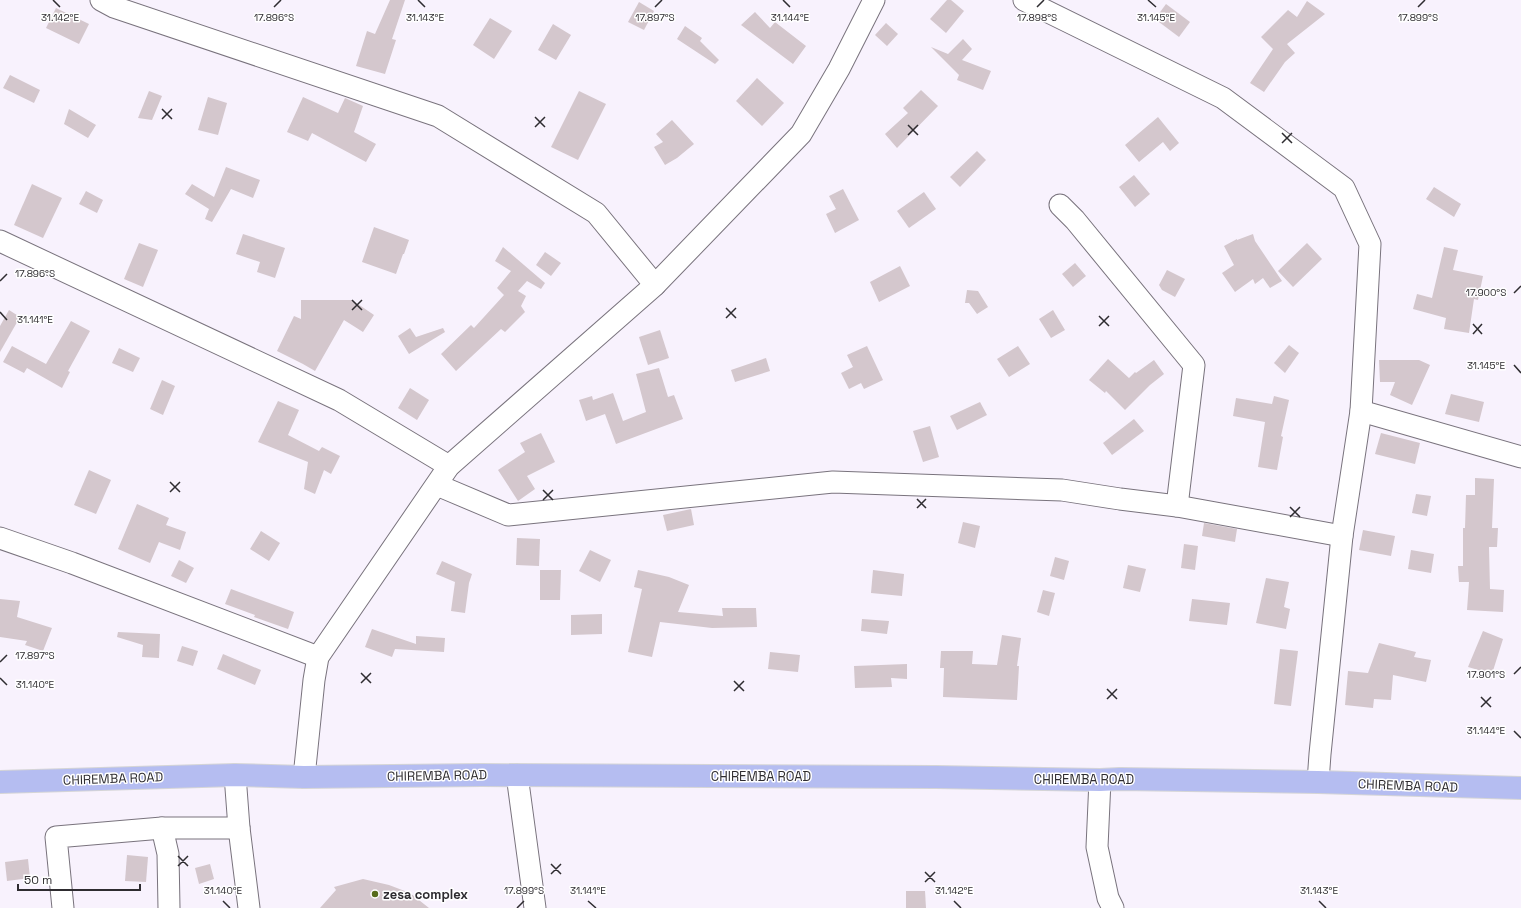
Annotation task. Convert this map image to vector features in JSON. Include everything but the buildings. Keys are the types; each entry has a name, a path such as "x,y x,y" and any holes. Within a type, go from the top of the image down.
{"main road":[{"name":"CHIREMBA ROAD","path":"0,782 235,775 304,777 517,775 1120,779 1318,782 1521,788"}],"street":[{"path":"101,0 114,7 438,116 596,213 655,285"},
{"path":"304,777 314,680 318,657 449,466 655,285 801,134 839,69 874,0"},
{"path":"1024,0 1223,98 1344,188 1370,244 1361,411 1342,536 1318,782"},
{"path":"1060,205 1075,220 1194,365 1177,506"},
{"path":"0,241 339,400 449,466"},
{"path":"1361,411 1521,457"},
{"path":"437,485 508,515 833,482 1062,490 1120,500 1177,506 1342,536"},
{"path":"0,538 72,563 318,657"},
{"path":"235,775 239,828 249,908"},
{"path":"517,775 526,835 534,908"},
{"path":"1100,780 1097,847 1108,898 1113,908"},
{"path":"63,908 56,837 162,828 239,828"},
{"path":"162,828 168,854 169,908"}],"place":[{"name":"zesa complex","path":"375,894"}]}
